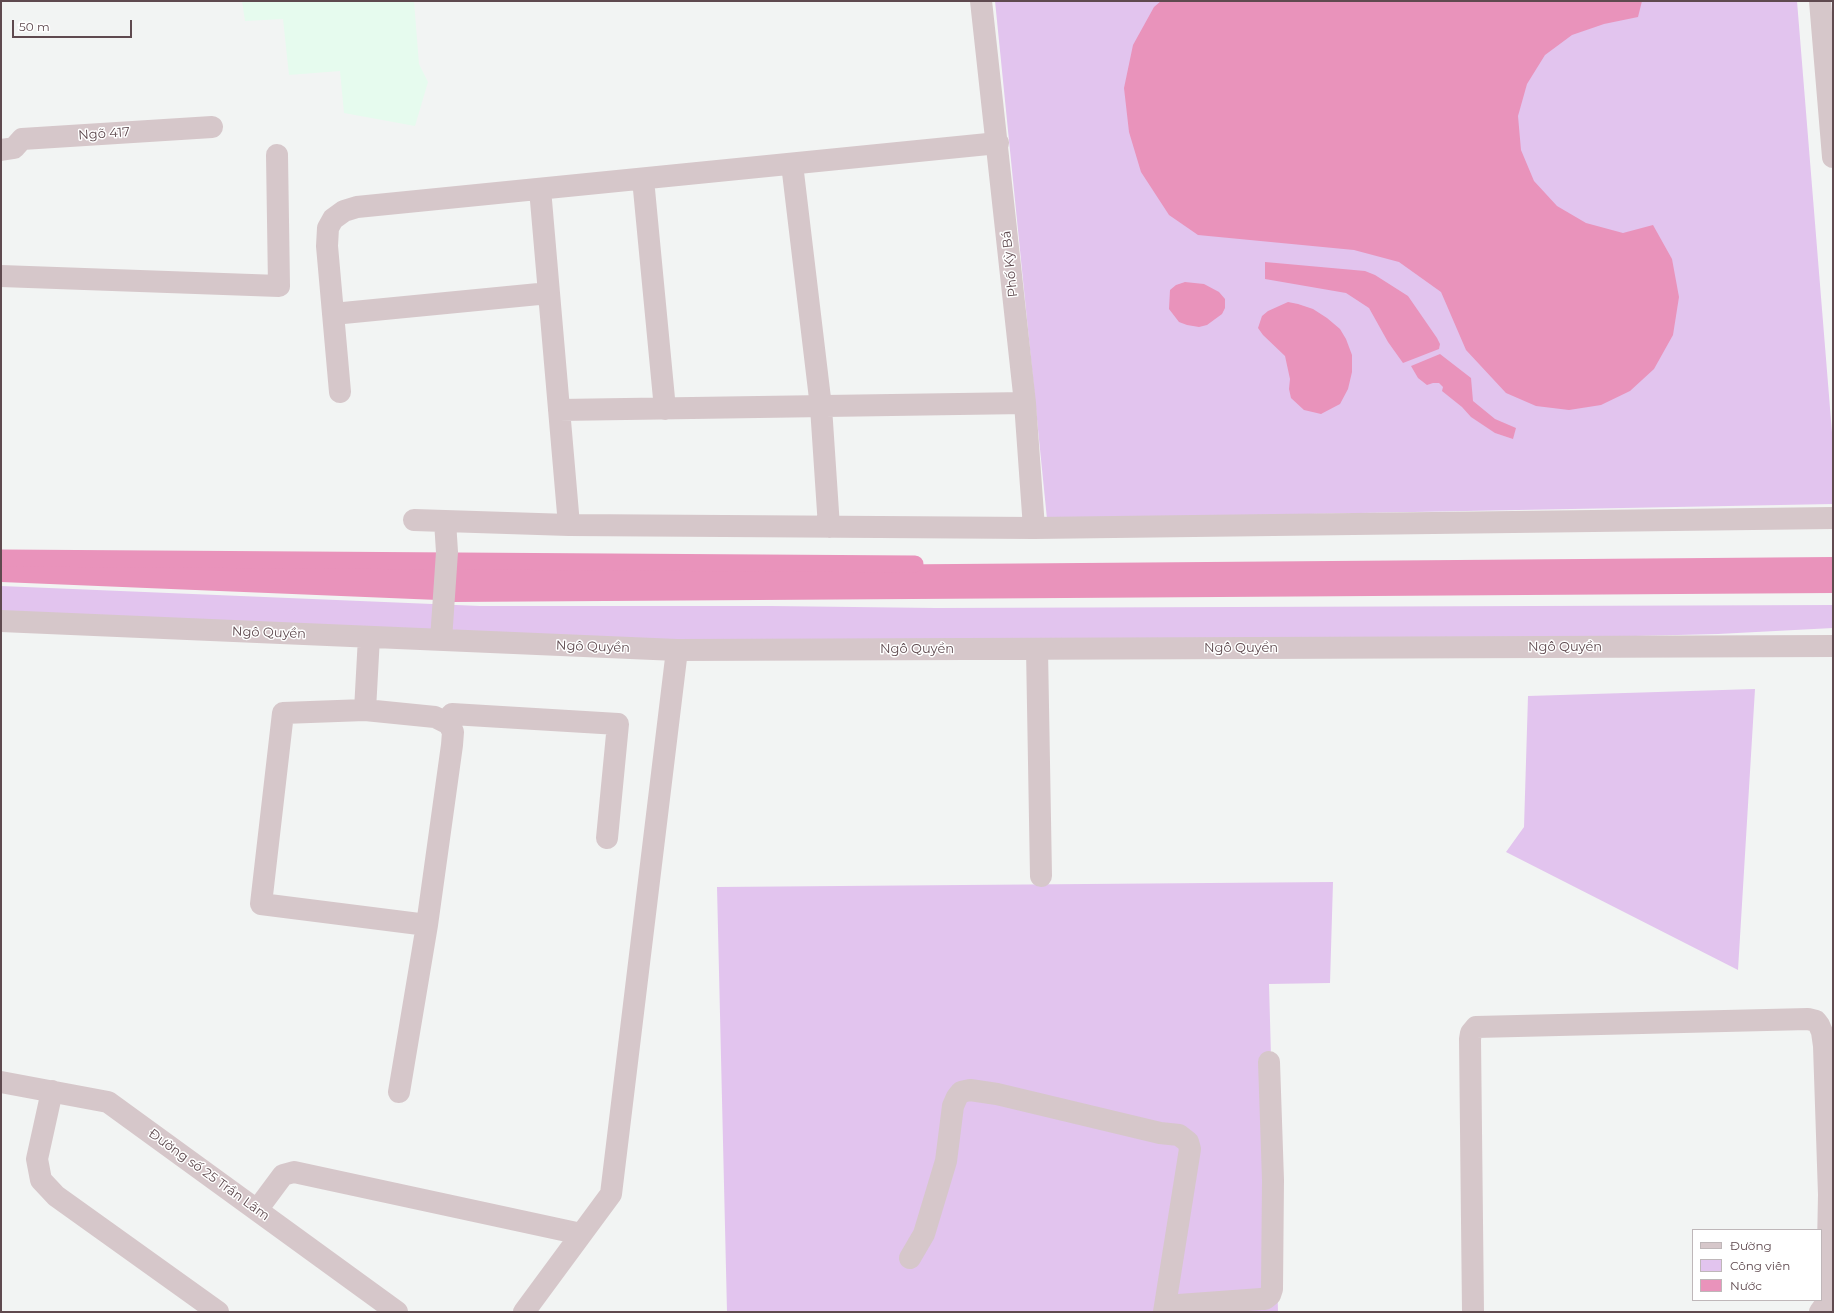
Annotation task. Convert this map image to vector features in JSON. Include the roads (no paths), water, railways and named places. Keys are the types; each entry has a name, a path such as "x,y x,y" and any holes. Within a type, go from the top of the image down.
{"street":[{"name":"Phố Kỳ Bá","path":"981,1 998,143 1025,403 1034,528"},
{"path":"1820,1 1833,157"},
{"name":"Ngõ 417","path":"1,150 14,148 22,139 212,127"},
{"path":"340,392 327,246 328,228 333,219 344,211 357,207 998,143"},
{"path":"1,276 279,286 277,155"},
{"path":"792,164 821,407 829,527"},
{"path":"643,179 665,409"},
{"path":"540,189 569,525"},
{"path":"333,314 549,294"},
{"path":"559,410 1025,403"},
{"path":"414,520 569,525 1034,528 1833,518"},
{"path":"441,640 447,552 445,521"},
{"name":"Ngô Quyền","path":"1,621 677,650 1833,646"},
{"path":"365,710 370,637"},
{"path":"1037,649 1041,876"},
{"path":"524,1312 611,1194 677,650"},
{"path":"399,1092 427,925 453,732 449,724 435,717 365,710 283,713 261,904 427,925"},
{"path":"449,724 452,714 618,724 607,838"},
{"path":"1473,1312 1470,1039 1473,1030 1476,1027 1808,1019 1819,1025 1822,1032 1824,1046 1829,1195 1827,1298 1825,1305 1820,1312"},
{"path":"910,1258 924,1234 946,1161 953,1106 956,1098 961,1092 966,1090 997,1094 1160,1133 1179,1135 1188,1142 1190,1150 1164,1309 1265,1299 1270,1295 1272,1289 1273,1180 1269,1062"},
{"name":"Đường số 25 Trần Lãm","path":"1,1082 108,1102 398,1312"},
{"path":"52,1091 37,1160 42,1180 56,1196 218,1312"},
{"path":"257,1210 283,1175 294,1172 581,1234"}],"water":[{"path":"1161,1 1642,1 1638,17 1604,24 1572,35 1545,55 1527,84 1518,116 1521,150 1534,181 1557,206 1586,223 1623,233 1653,225 1672,259 1679,297 1673,335 1654,369 1630,391 1601,405 1569,410 1536,406 1506,393 1466,350 1441,292 1399,262 1354,250 1198,235 1169,215 1141,172 1129,132 1124,88 1133,45 1154,7"},
{"path":"1265,262 1365,271 1375,275 1408,296 1437,338 1440,344 1439,349 1403,363 1388,342 1369,308 1346,293 1265,279"},
{"path":"1185,282 1204,284 1219,292 1225,299 1225,308 1222,314 1207,325 1199,327 1179,322 1169,309 1170,290 1176,285"},
{"path":"1288,302 1313,309 1327,318 1340,329 1346,339 1352,355 1352,372 1348,389 1340,404 1321,414 1304,410 1291,398 1289,389 1290,379 1285,356 1263,335 1258,328 1262,316 1268,311"},
{"path":"1440,354 1471,378 1473,401 1495,419 1516,428 1513,439 1495,433 1471,417 1462,407 1442,391 1443,387 1439,383 1427,385 1418,378 1411,366"},
{"path":"1833,557 1833,593 452,602 455,568"},
{"path":"1,558 438,561 438,600 1,582"}],"waterway":[{"path":"1,558 915,564"}]}
